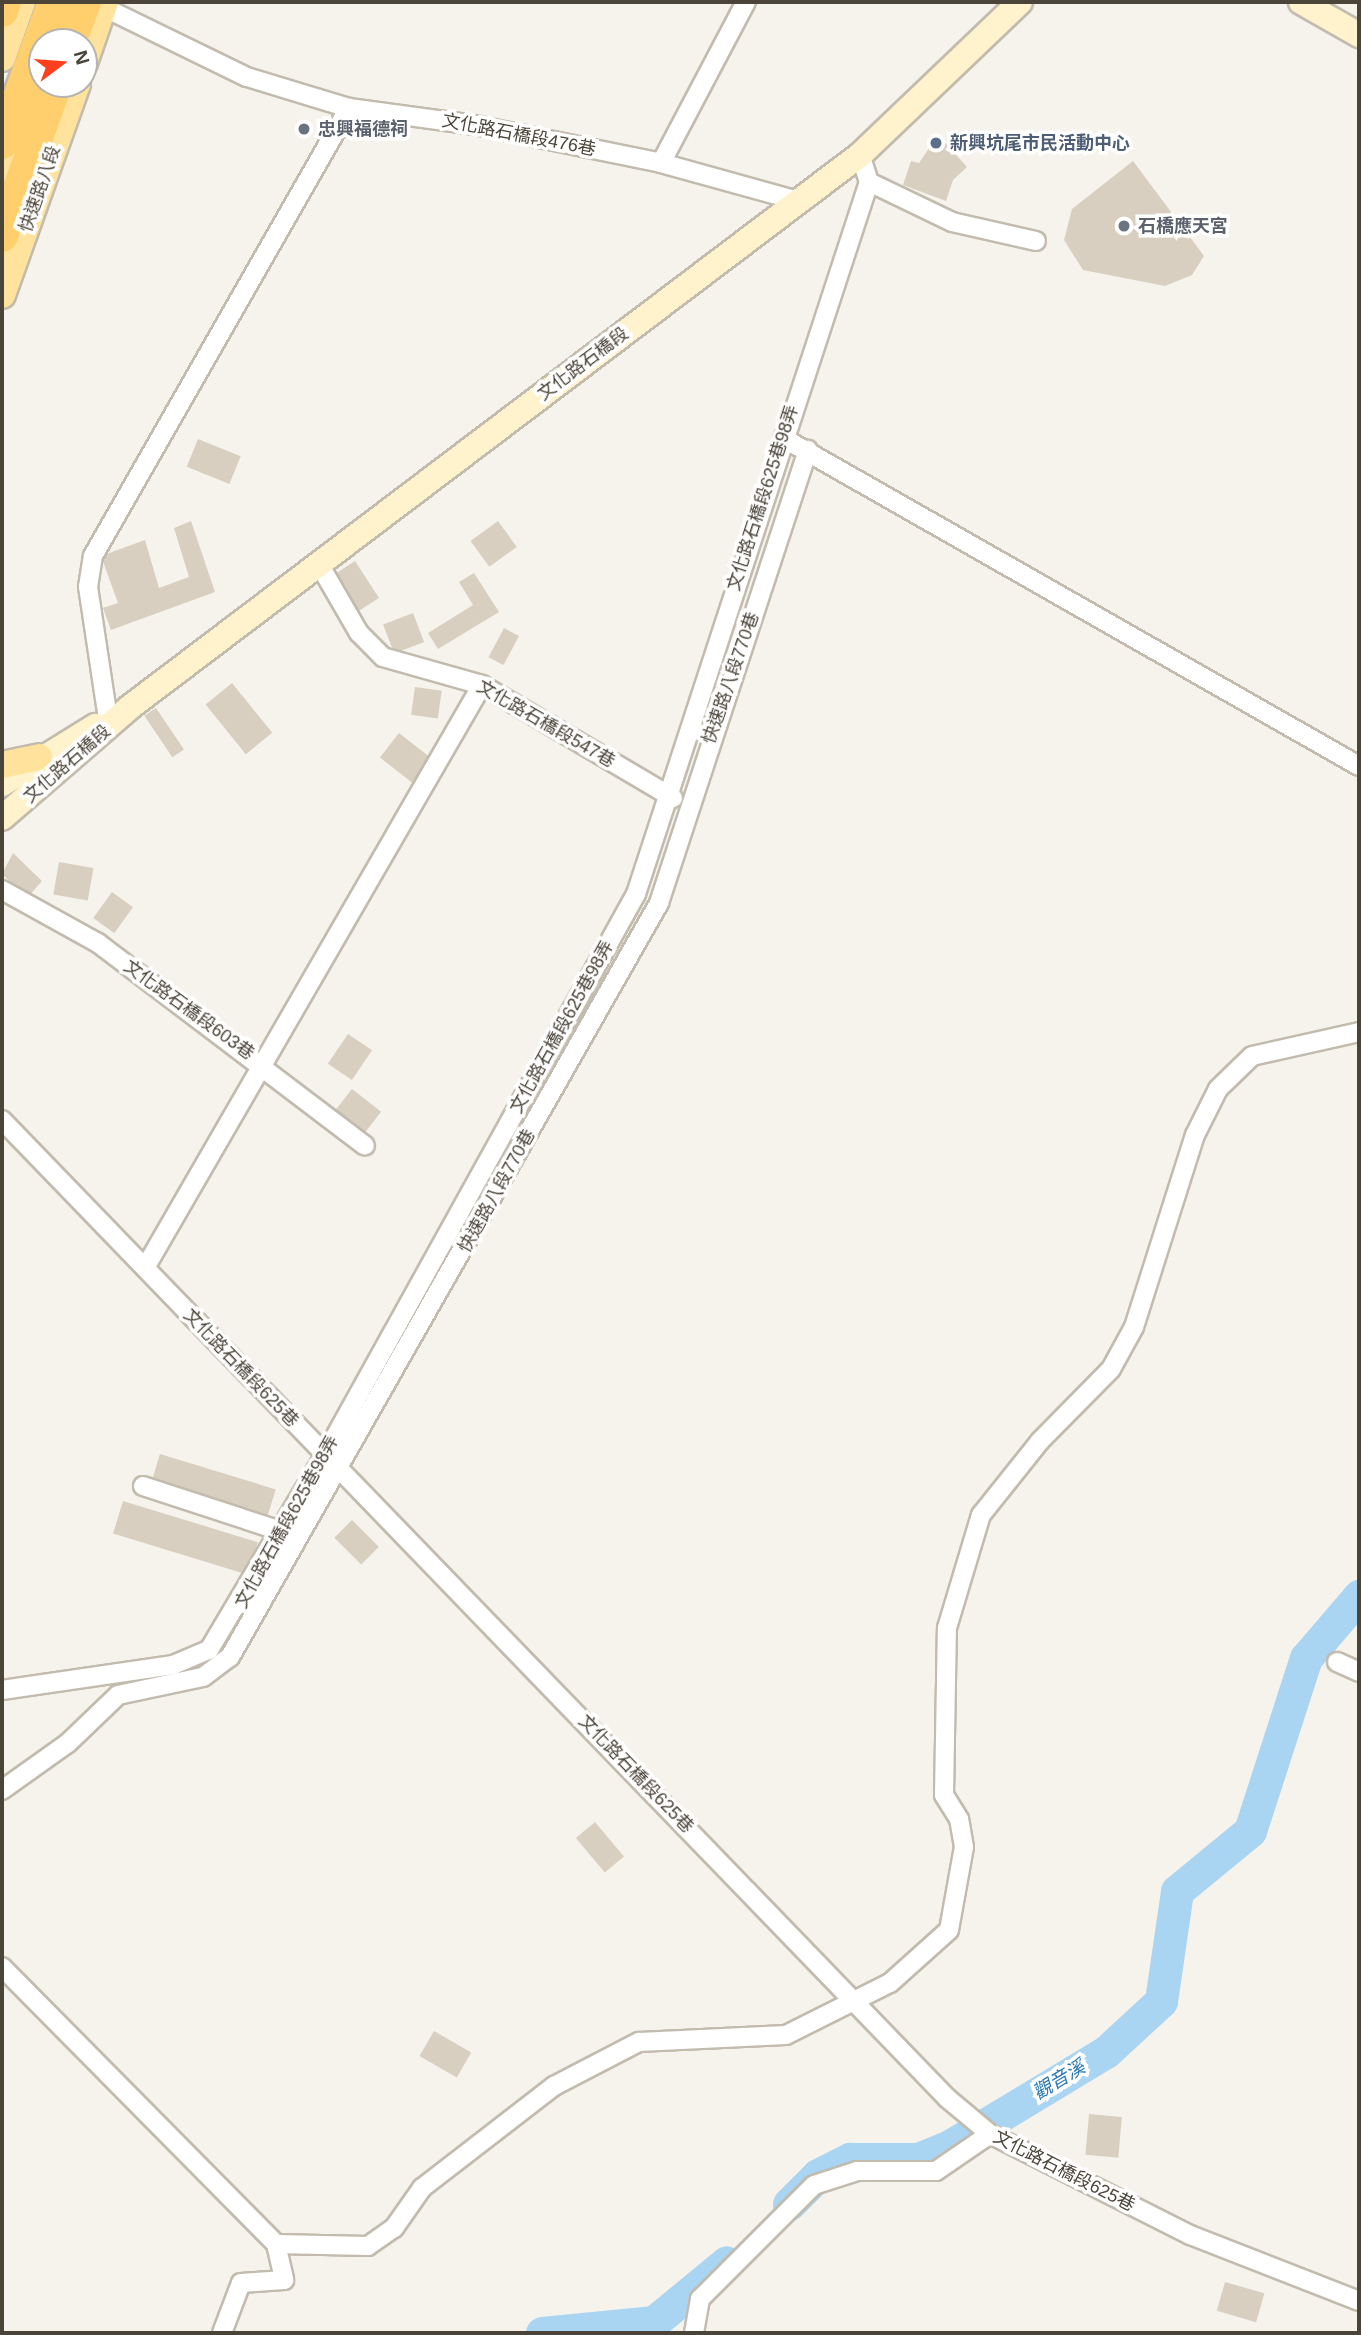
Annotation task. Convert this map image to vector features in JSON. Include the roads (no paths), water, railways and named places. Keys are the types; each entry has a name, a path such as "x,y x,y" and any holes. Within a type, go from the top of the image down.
{"highway":[{"path":"2,11 5,2"},
{"path":"2,102 37,2"},
{"path":"2,143 54,2"},
{"path":"79,28 96,3"},
{"path":"2,236 50,98"}],"main road":[{"path":"2,58 22,2"},
{"path":"57,28 66,2"},
{"name":"文化路石橋段","path":"2,818 130,707 860,155 1020,2"},
{"path":"1301,2 1359,35"},
{"path":"91,28 96,3"},
{"path":"2,186 33,98"},
{"name":"快速路八段","path":"2,295 72,98"},
{"name":"文化路石橋段","path":"2,784 39,757 130,707"},
{"path":"2,765 39,757"}],"street":[{"path":"661,163 746,2"},
{"name":"文化路石橋段476巷","path":"96,3 247,78 349,108 475,125 661,163 798,201"},
{"path":"108,719 88,587 93,556 349,108"},
{"path":"860,155 869,182 952,222 1037,241"},
{"name":"文化路石橋段625巷98弄","path":"2,1690 173,1665 209,1650 325,1455 636,894 665,793 869,182"},
{"path":"783,438 1359,766"},
{"name":"快速路八段770巷","path":"2,1790 68,1743 118,1695 203,1677 230,1657 340,1470 659,903 688,807 808,450"},
{"name":"文化路石橋段547巷","path":"319,564 359,633 383,656 482,685 688,807"},
{"path":"145,1268 259,1061 482,685"},
{"name":"文化路石橋段603巷","path":"2,890 97,943 259,1061 365,1146"},
{"path":"276,2244 368,2246 468,2149 554,2086 639,2042 786,2035 857,2002 890,1983 949,1930 961,1891 964,1847 959,1819 944,1795 942,1720 947,1628 981,1515 1040,1441 1111,1369 1134,1327 1195,1135 1218,1089 1252,1056 1359,1032"},
{"name":"文化路石橋段625巷","path":"2,1120 857,2002 990,2134 1189,2235 1359,2301"},
{"path":"144,1486 278,1530"},
{"path":"1337,1662 1359,1672"},
{"path":"2,1967 276,2244 284,2280 240,2283 222,2333"},
{"path":"694,2333 700,2299 814,2185 857,2171 936,2171 990,2134"}],"waterway":[{"name":"觀音溪","path":"789,2204 818,2175 850,2159 918,2159 950,2146 1106,2052 1161,2001 1177,1891 1250,1831 1306,1658 1359,1596"},
{"name":"觀音溪","path":"542,2333 654,2322 727,2262"}],"place":[{"name":"忠興福德祠","path":"304,129"},
{"name":"新興坑尾市民活動中心","path":"936,143"},
{"name":"石橋應天宮","path":"1124,226"}]}
